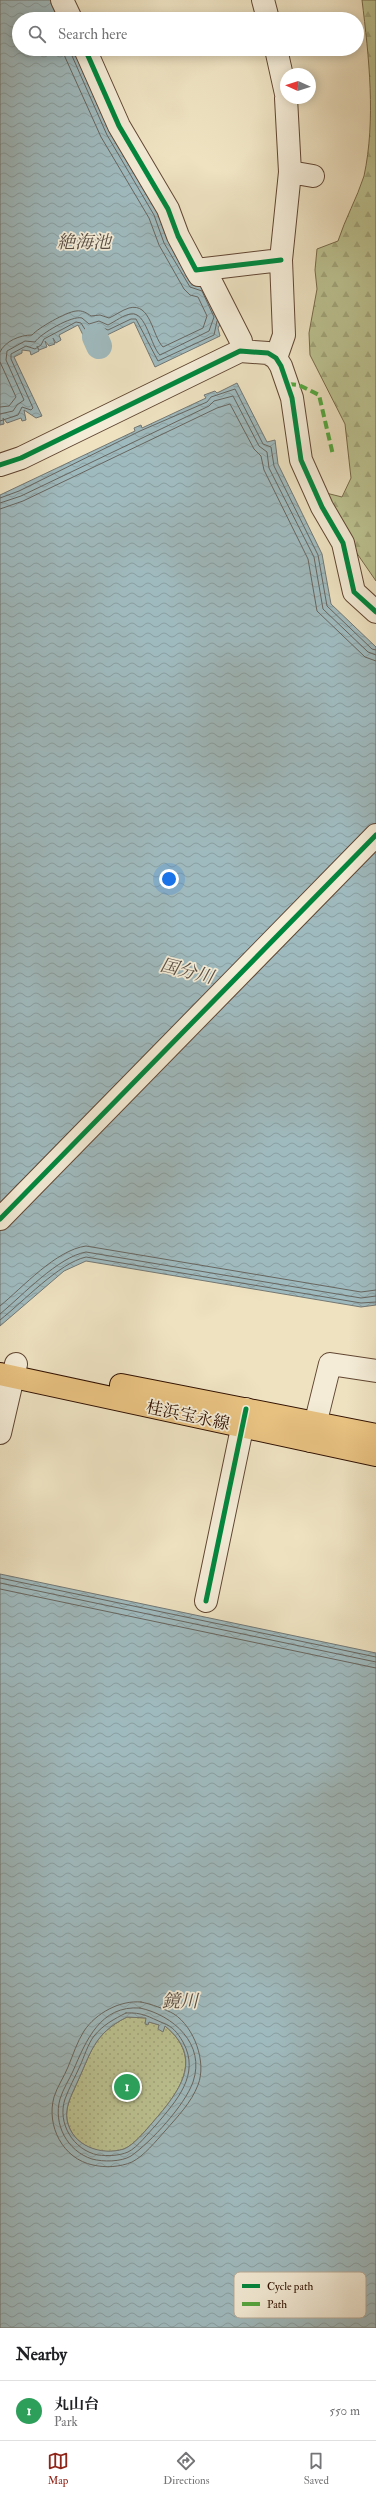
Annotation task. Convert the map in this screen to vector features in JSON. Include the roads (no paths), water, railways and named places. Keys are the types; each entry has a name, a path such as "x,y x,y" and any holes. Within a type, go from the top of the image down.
{"main road":[{"name":"桂浜宝永線","path":"8,1369 314,1431 376,1436"},
{"name":"桂浜宝永線","path":"314,1431 376,1455"}],"street":[{"path":"62,0 68,12"},
{"path":"263,0 266,12"},
{"path":"88,56 119,126 168,209 178,236 196,270 199,275 207,274 240,341"},
{"path":"278,56 280,68"},
{"path":"276,358 284,335 281,260 290,172 286,104"},
{"path":"290,172 312,176"},
{"path":"196,270 281,260"},
{"path":"0,465 21,458 240,351 268,353 276,358 281,366 292,398 301,460 322,507 342,543 354,592 376,612"},
{"path":"0,1219 376,834"},
{"path":"314,1431 330,1364 376,1371"},
{"path":"0,1433 8,1369"},
{"path":"206,1601 244,1418"}],"water":[{"name":"絶海池","path":"0,0 54,0 60,12 12,12 12,56 82,56 205,278 221,323 218,328 220,336 155,367 134,322 107,335 99,329 84,337 78,325 59,335 61,340 56,343 53,338 55,344 49,346 45,341 47,347 39,350 37,346 39,351 31,355 30,351 22,350 22,353 14,357 42,416 36,418 24,410 26,420 22,421 21,418 7,423 3,418 4,424 0,425"},
{"name":"国分川","path":"237,383 267,442 275,440 278,464 322,554 331,604 376,647 376,1305 361,1307 86,1261 64,1271 0,1326 0,495 135,431 134,428 141,425 142,428 206,398 204,395 215,391 217,393"},
{"name":"鏡川","path":"0,1574 376,1653 376,2328 0,2328","holes":["127,2017 146,2018 145,2024 148,2025 149,2022 159,2025 158,2029 163,2032 165,2026 177,2038 184,2051 186,2063 184,2076 179,2088 153,2122 140,2137 128,2147 115,2151 97,2150 89,2147 81,2142 70,2129 67,2120 70,2097 94,2045 107,2030"]}],"waterway":[{"name":"絶海池","path":"95,337 99,346"}],"place":[{"name":"丸山台","path":"127,2087"}]}
